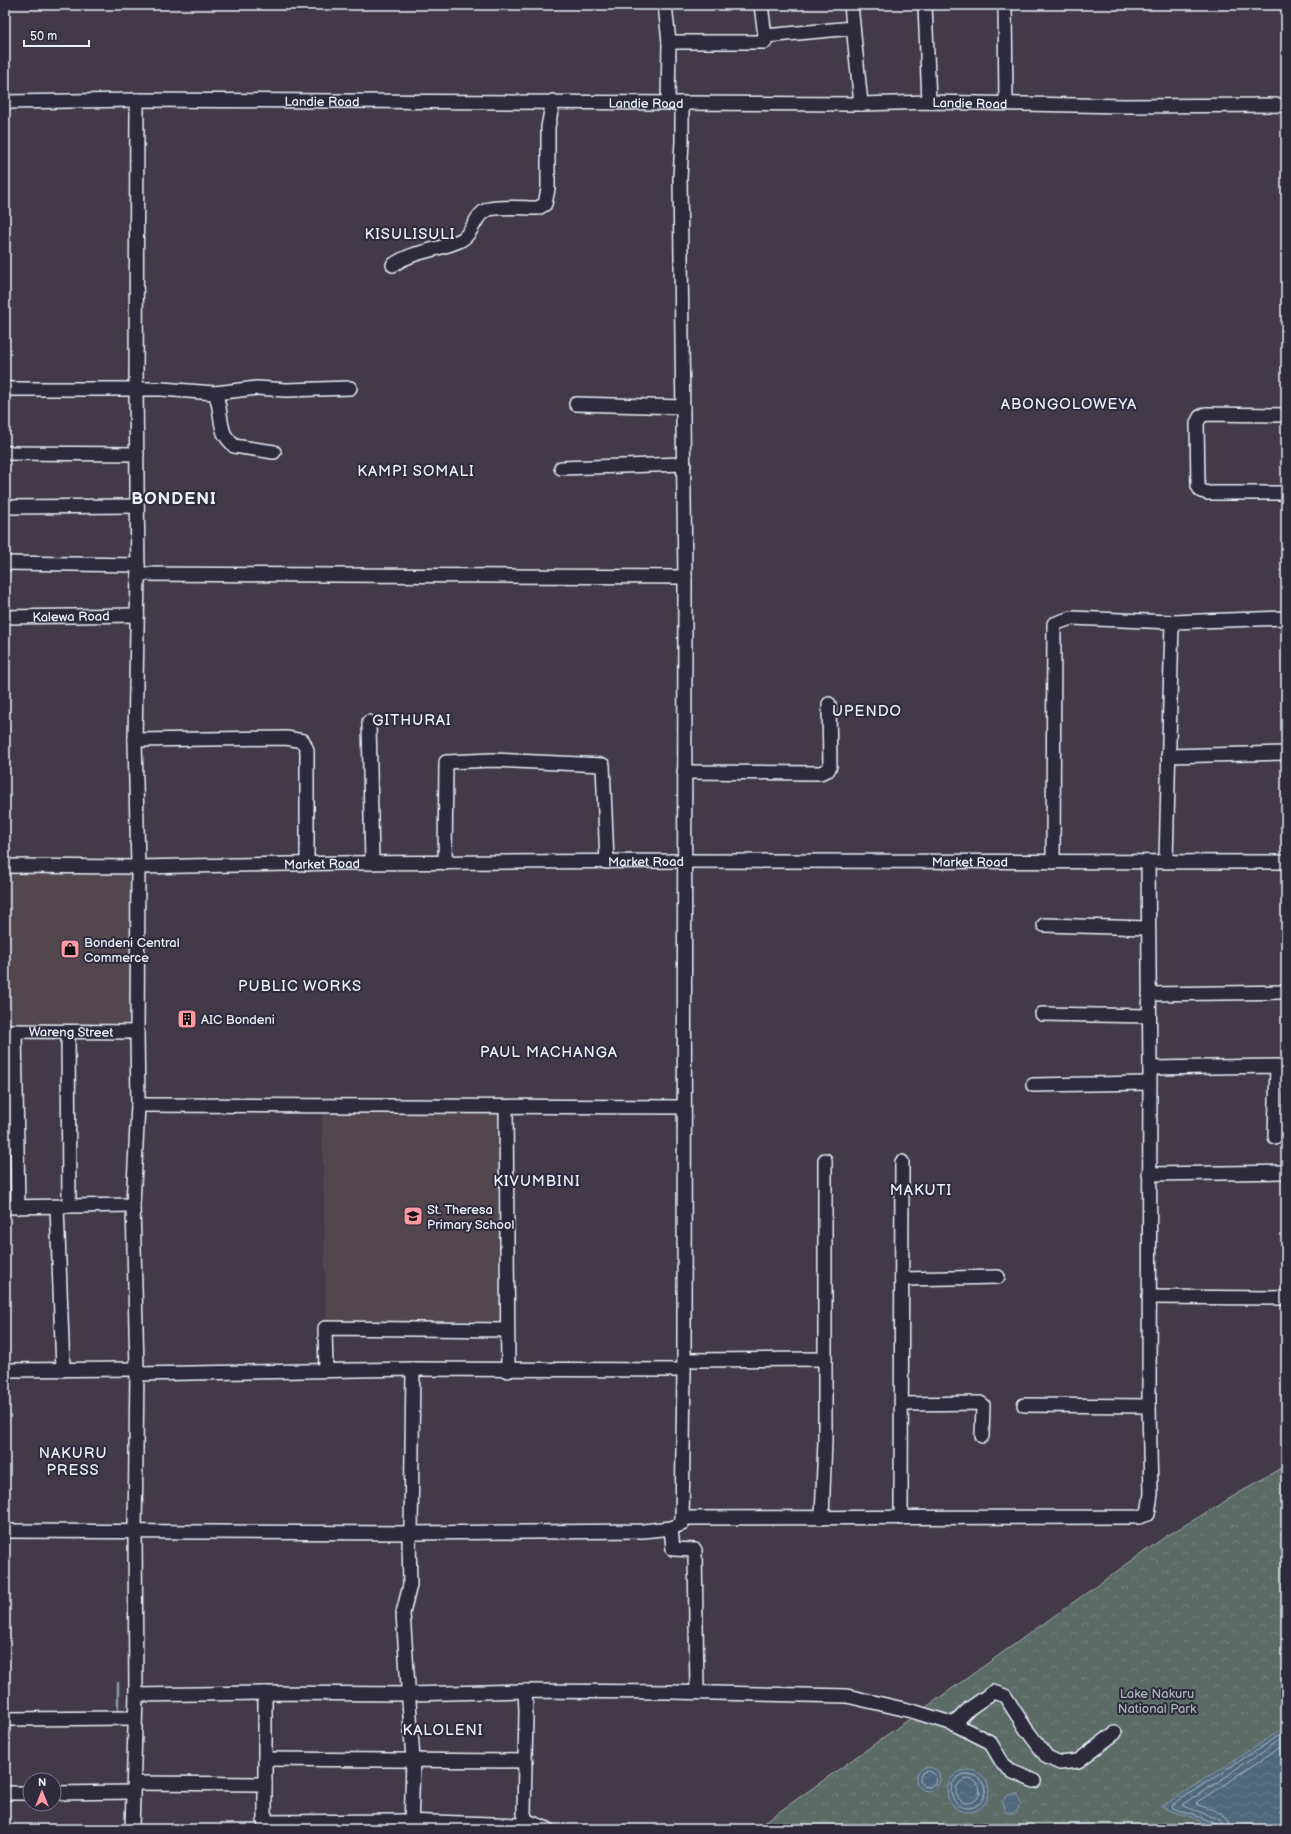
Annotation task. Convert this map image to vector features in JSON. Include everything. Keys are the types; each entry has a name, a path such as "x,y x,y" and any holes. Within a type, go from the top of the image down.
{"street":[{"path":"665,5 669,42 668,103"},
{"path":"669,42 765,42 761,5"},
{"path":"850,5 861,104"},
{"path":"925,5 929,102"},
{"path":"1005,5 1006,103"},
{"path":"765,36 853,28"},
{"path":"132,1829 136,1695 135,1531 137,1372 133,1205 138,1105 136,1032 138,867 135,740 138,570 136,389 137,100"},
{"name":"Landie Road","path":"5,102 137,100 861,104 929,102 1125,106 1286,105"},
{"path":"393,265 411,255 463,240 470,232 477,217 489,209 538,208 545,204 548,188 548,127 553,102"},
{"path":"673,1539 682,1524 684,1365 685,577 680,178 682,103"},
{"path":"5,389 136,389 188,390 216,393 257,388 286,390 350,388"},
{"path":"216,393 220,402 221,420 224,434 234,446 274,452"},
{"path":"576,404 683,407"},
{"path":"1286,415 1206,414 1200,417 1197,423 1198,486 1201,491 1208,493 1286,493"},
{"path":"5,453 137,454"},
{"path":"561,468 684,464"},
{"path":"5,507 137,506"},
{"path":"5,563 138,570 685,577"},
{"name":"Kalewa Road","path":"5,617 137,615"},
{"path":"1053,862 1054,624 1071,618 1172,622 1286,618"},
{"path":"1166,861 1172,622"},
{"path":"684,772 820,773 828,770 830,766 829,704"},
{"path":"369,722 372,863"},
{"path":"135,740 286,738 303,741 307,750 307,864"},
{"path":"1168,756 1286,753"},
{"path":"445,863 446,762 492,760 603,764 608,862"},
{"name":"Market Road","path":"5,866 138,867 372,863 608,862 1286,862"},
{"path":"682,1518 1139,1517 1148,1514 1151,1494 1149,1406 1150,1068 1148,862"},
{"path":"1044,925 1148,928"},
{"path":"1149,994 1286,992"},
{"path":"1042,1014 1149,1016"},
{"path":"10,1031 11,1207 133,1205"},
{"name":"Wareng Street","path":"10,1031 136,1032"},
{"path":"63,1370 63,1206 68,1032"},
{"path":"1150,1068 1277,1066 1276,1137"},
{"path":"1033,1085 1149,1084"},
{"path":"138,1105 684,1107"},
{"path":"506,1107 508,1371"},
{"path":"822,1518 825,1440 825,1160"},
{"path":"901,1518 902,1162"},
{"path":"1149,1174 1286,1172"},
{"path":"902,1279 998,1277"},
{"path":"1149,1297 1286,1298"},
{"path":"326,1370 325,1328 507,1330"},
{"path":"5,1370 137,1372 326,1370 508,1371 825,1359"},
{"path":"411,1825 413,1760 410,1694 403,1613 410,1585 409,1539 413,1370"},
{"path":"902,1404 980,1403 983,1405 982,1436"},
{"path":"1024,1405 1149,1406"},
{"path":"5,1531 135,1531 409,1539 643,1531 673,1539 695,1550 696,1692"},
{"path":"136,1695 266,1693 410,1694 525,1691 696,1692 847,1696 912,1711 954,1724 990,1742 1003,1764 1013,1772 1034,1781"},
{"path":"525,1691 526,1761 524,1814 527,1821 548,1829"},
{"path":"954,1724 970,1708 993,1692 1005,1696 1026,1729 1047,1757 1060,1763 1078,1761 1115,1733"},
{"path":"266,1693 265,1825 520,1825 527,1821"},
{"path":"5,1719 135,1718"},
{"path":"265,1759 526,1761"},
{"path":"62,1792 134,1788 266,1784"},
{"path":"5,1793 22,1793"}],"shaded area":[{"name":"Bondeni Central Commerce","path":"5,873 136,873 133,1027 5,1024"},
{"name":"St. Theresa Primary School","path":"322,1110 502,1110 503,1326 326,1322"}],"green space":[{"name":"Lake Nakuru National Park","path":"1286,1465 1286,1829 755,1829 1165,1537"}],"water":[{"path":"1286,1727 1286,1829 1221,1829 1161,1807"},
{"path":"928,1767 937,1770 940,1779 937,1788 928,1791 919,1788 916,1779 919,1770"},
{"path":"964,1770 972,1770 980,1773 986,1779 989,1791 986,1803 980,1809 972,1812 964,1812 956,1809 950,1803 947,1795 947,1787 950,1779 956,1773"},
{"path":"1018,1794 1021,1804 1015,1814 1005,1812 1002,1802 1008,1795"}],"waterway":[{"path":"116,1714 118,1710 118,1683"}],"place":[{"name":"Bondeni Central Commerce","path":"70,949"},
{"name":"AIC Bondeni","path":"187,1019"},
{"name":"St. Theresa Primary School","path":"413,1216"}],"district":[{"name":"KISULISULI","path":"410,234"},
{"name":"ABONGOLOWEYA","path":"1069,404"},
{"name":"KAMPI SOMALI","path":"416,471"},
{"name":"BONDENI","path":"174,498"},
{"name":"UPENDO","path":"867,711"},
{"name":"GITHURAI","path":"412,720"},
{"name":"PUBLIC WORKS","path":"300,986"},
{"name":"PAUL MACHANGA","path":"549,1052"},
{"name":"KIVUMBINI","path":"537,1181"},
{"name":"MAKUTI","path":"921,1190"},
{"name":"NAKURU PRESS","path":"73,1462"},
{"name":"KALOLENI","path":"443,1730"}]}
